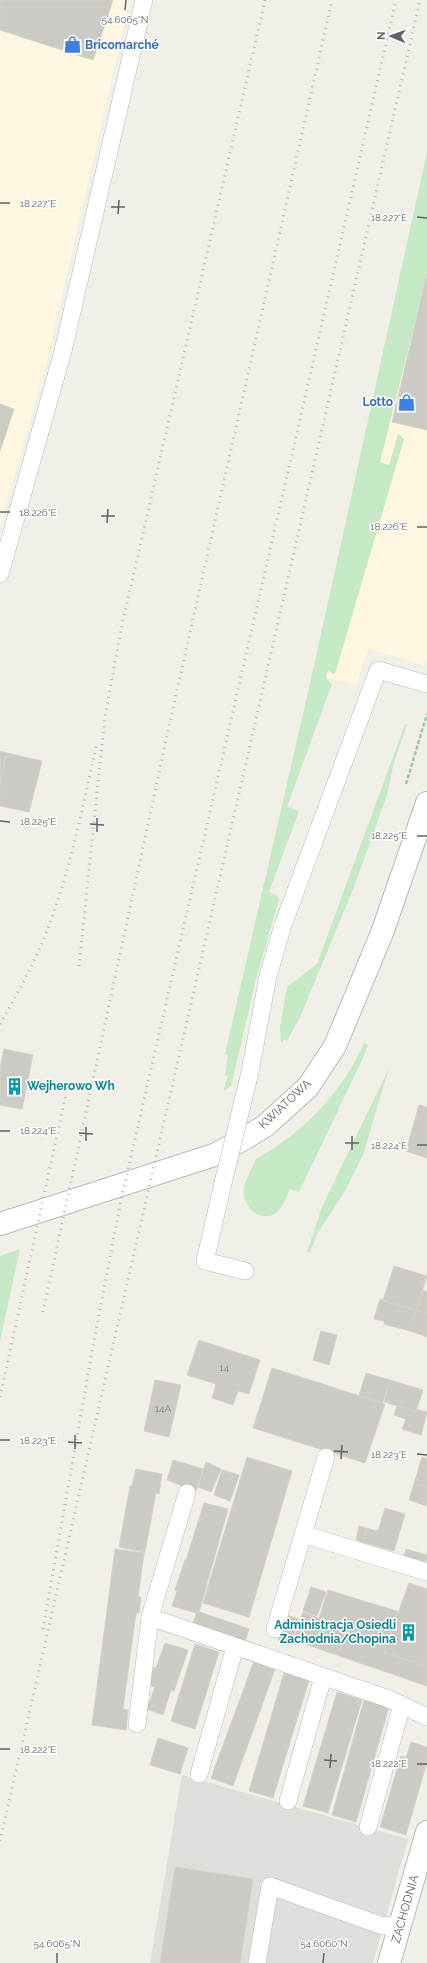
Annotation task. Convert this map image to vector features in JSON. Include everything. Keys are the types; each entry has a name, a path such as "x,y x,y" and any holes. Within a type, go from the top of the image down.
{"street":[{"name":"KWIATOWA","path":"0,1224 214,1155 265,1126 308,1087 335,1046 382,933 427,803"},
{"name":"ZACHODNIA","path":"389,1963 427,1832"}],"lane":[{"path":"0,574 63,351 144,0"},
{"path":"245,1271 205,1261 250,1072 268,976 283,924 378,670 427,684"},
{"path":"275,1629 326,1457"},
{"path":"137,1724 150,1617 188,1493"},
{"path":"303,1534 427,1572"},
{"path":"150,1617 402,1705 419,1715 427,1717"},
{"path":"199,1774 235,1647"},
{"path":"288,1800 323,1677"},
{"path":"368,1827 402,1705"},
{"path":"257,1963 270,1886 383,1926 400,1924"}],"shaded area":[{"path":"0,0 130,0 46,365 0,527"},
{"path":"427,210 427,658 424,665 368,649 356,685 324,677"},
{"path":"182,1775 408,1839 373,1963 150,1963"}],"green space":[{"path":"427,152 427,274 380,462 389,465 398,434 404,439 335,674 328,671 326,677 332,684 287,807 299,811 269,892 278,896 279,900 256,979 231,1086 223,1092 228,1075 225,1076 228,1055 225,1054 314,666"},
{"path":"405,724 407,725 394,762 387,795 354,887 301,1015 287,1041 284,1039 281,1043 280,1027 287,987 317,964"},
{"path":"364,1043 368,1045 362,1060 299,1192 290,1189 279,1210 274,1214 262,1216 257,1214 248,1206 244,1194 246,1182 255,1160 280,1144 316,1114 340,1086"},
{"path":"389,1068 363,1155 345,1191 317,1234 310,1253 307,1252 322,1207"},
{"path":"20,1249 0,1341 0,1256"}],"building":[{"name":"Bricomarché","path":"0,0 113,0 93,60 0,30"},
{"path":"427,274 427,430 392,422"},
{"path":"0,404 14,409 0,451"},
{"path":"0,751 7,753 0,783"},
{"path":"7,753 42,761 29,812 0,806 0,783"},
{"name":"Wejherowo Wh","path":"4,1049 33,1055 22,1109 0,1105 0,1068"},
{"path":"419,1105 427,1107 427,1158 406,1151"},
{"path":"394,1266 427,1276 416,1310 383,1301"},
{"path":"422,1290 427,1292 427,1313 416,1310"},
{"path":"380,1299 416,1310 410,1331 384,1324 384,1321 374,1319"},
{"path":"416,1310 427,1313 427,1337 410,1331"},
{"path":"321,1331 337,1335 329,1365 313,1360"},
{"path":"199,1340 260,1360 249,1394 238,1391 233,1405 212,1398 216,1384 187,1375"},
{"path":"272,1368 385,1404 365,1463 253,1428"},
{"path":"366,1373 390,1380 382,1404 359,1396"},
{"path":"155,1380 181,1385 169,1437 144,1431"},
{"path":"390,1380 423,1390 416,1411 384,1402"},
{"path":"397,1406 427,1412 421,1435 402,1429 406,1419 394,1415"},
{"path":"247,1457 292,1471 249,1617 203,1603"},
{"path":"422,1457 427,1459 427,1488 414,1484"},
{"path":"173,1460 203,1469 196,1491 167,1480"},
{"path":"206,1462 221,1469 211,1492 198,1487"},
{"path":"136,1469 162,1474 159,1494 156,1493 145,1552 119,1547 130,1486 132,1486"},
{"path":"222,1470 239,1475 230,1501 214,1495"},
{"path":"414,1484 427,1488 427,1506 409,1500"},
{"path":"204,1503 228,1509 199,1612 197,1611 197,1613 172,1606 177,1591 175,1590"},
{"path":"385,1508 405,1514 394,1551 362,1542 366,1528 378,1531"},
{"path":"359,1526 366,1528 362,1542 356,1540"},
{"path":"115,1549 144,1553 138,1597 141,1597 139,1613 136,1613 123,1709 128,1710 126,1730 92,1725"},
{"path":"406,1549 427,1555 426,1562 404,1556"},
{"name":"Administracja Osiedli Zachodnia/Chopina","path":"409,1583 427,1589 427,1667 384,1652"},
{"path":"311,1587 326,1592 317,1616 303,1611"},
{"path":"328,1590 399,1612 384,1652 427,1667 427,1686 293,1640 303,1612 319,1618"},
{"path":"197,1611 249,1629 244,1645 192,1627"},
{"path":"286,1615 299,1619 290,1645 278,1641"},
{"path":"165,1643 188,1650 174,1691 171,1690 163,1715 147,1709 155,1687 148,1685"},
{"path":"195,1644 219,1652 195,1729 171,1721"},
{"path":"254,1661 275,1669 233,1786 211,1778"},
{"path":"284,1673 309,1680 273,1798 249,1791"},
{"path":"337,1692 362,1700 328,1813 303,1806"},
{"path":"364,1700 389,1707 356,1822 332,1815"},
{"path":"158,1738 188,1748 180,1774 150,1765"},
{"path":"411,1742 427,1747 427,1762 406,1835 380,1827 401,1756 406,1758"},
{"path":"175,1867 253,1879 240,1963 160,1963"}],"railway":[{"path":"79,966 105,716 122,625 265,0"},
{"path":"43,1312 173,708 332,0"},
{"path":"43,1629 93,1346 121,1200 396,0"},
{"path":"0,1841 420,0"},
{"path":"0,1024 36,957 53,914 72,850 97,743"},
{"path":"0,1397 66,1094"}],"place":[{"name":"Bricomarché","path":"72,45"},
{"name":"Lotto","path":"406,402"},
{"name":"Wejherowo Wh","path":"14,1086"},
{"name":"Administracja Osiedli Zachodnia/Chopina","path":"409,1632"}]}
